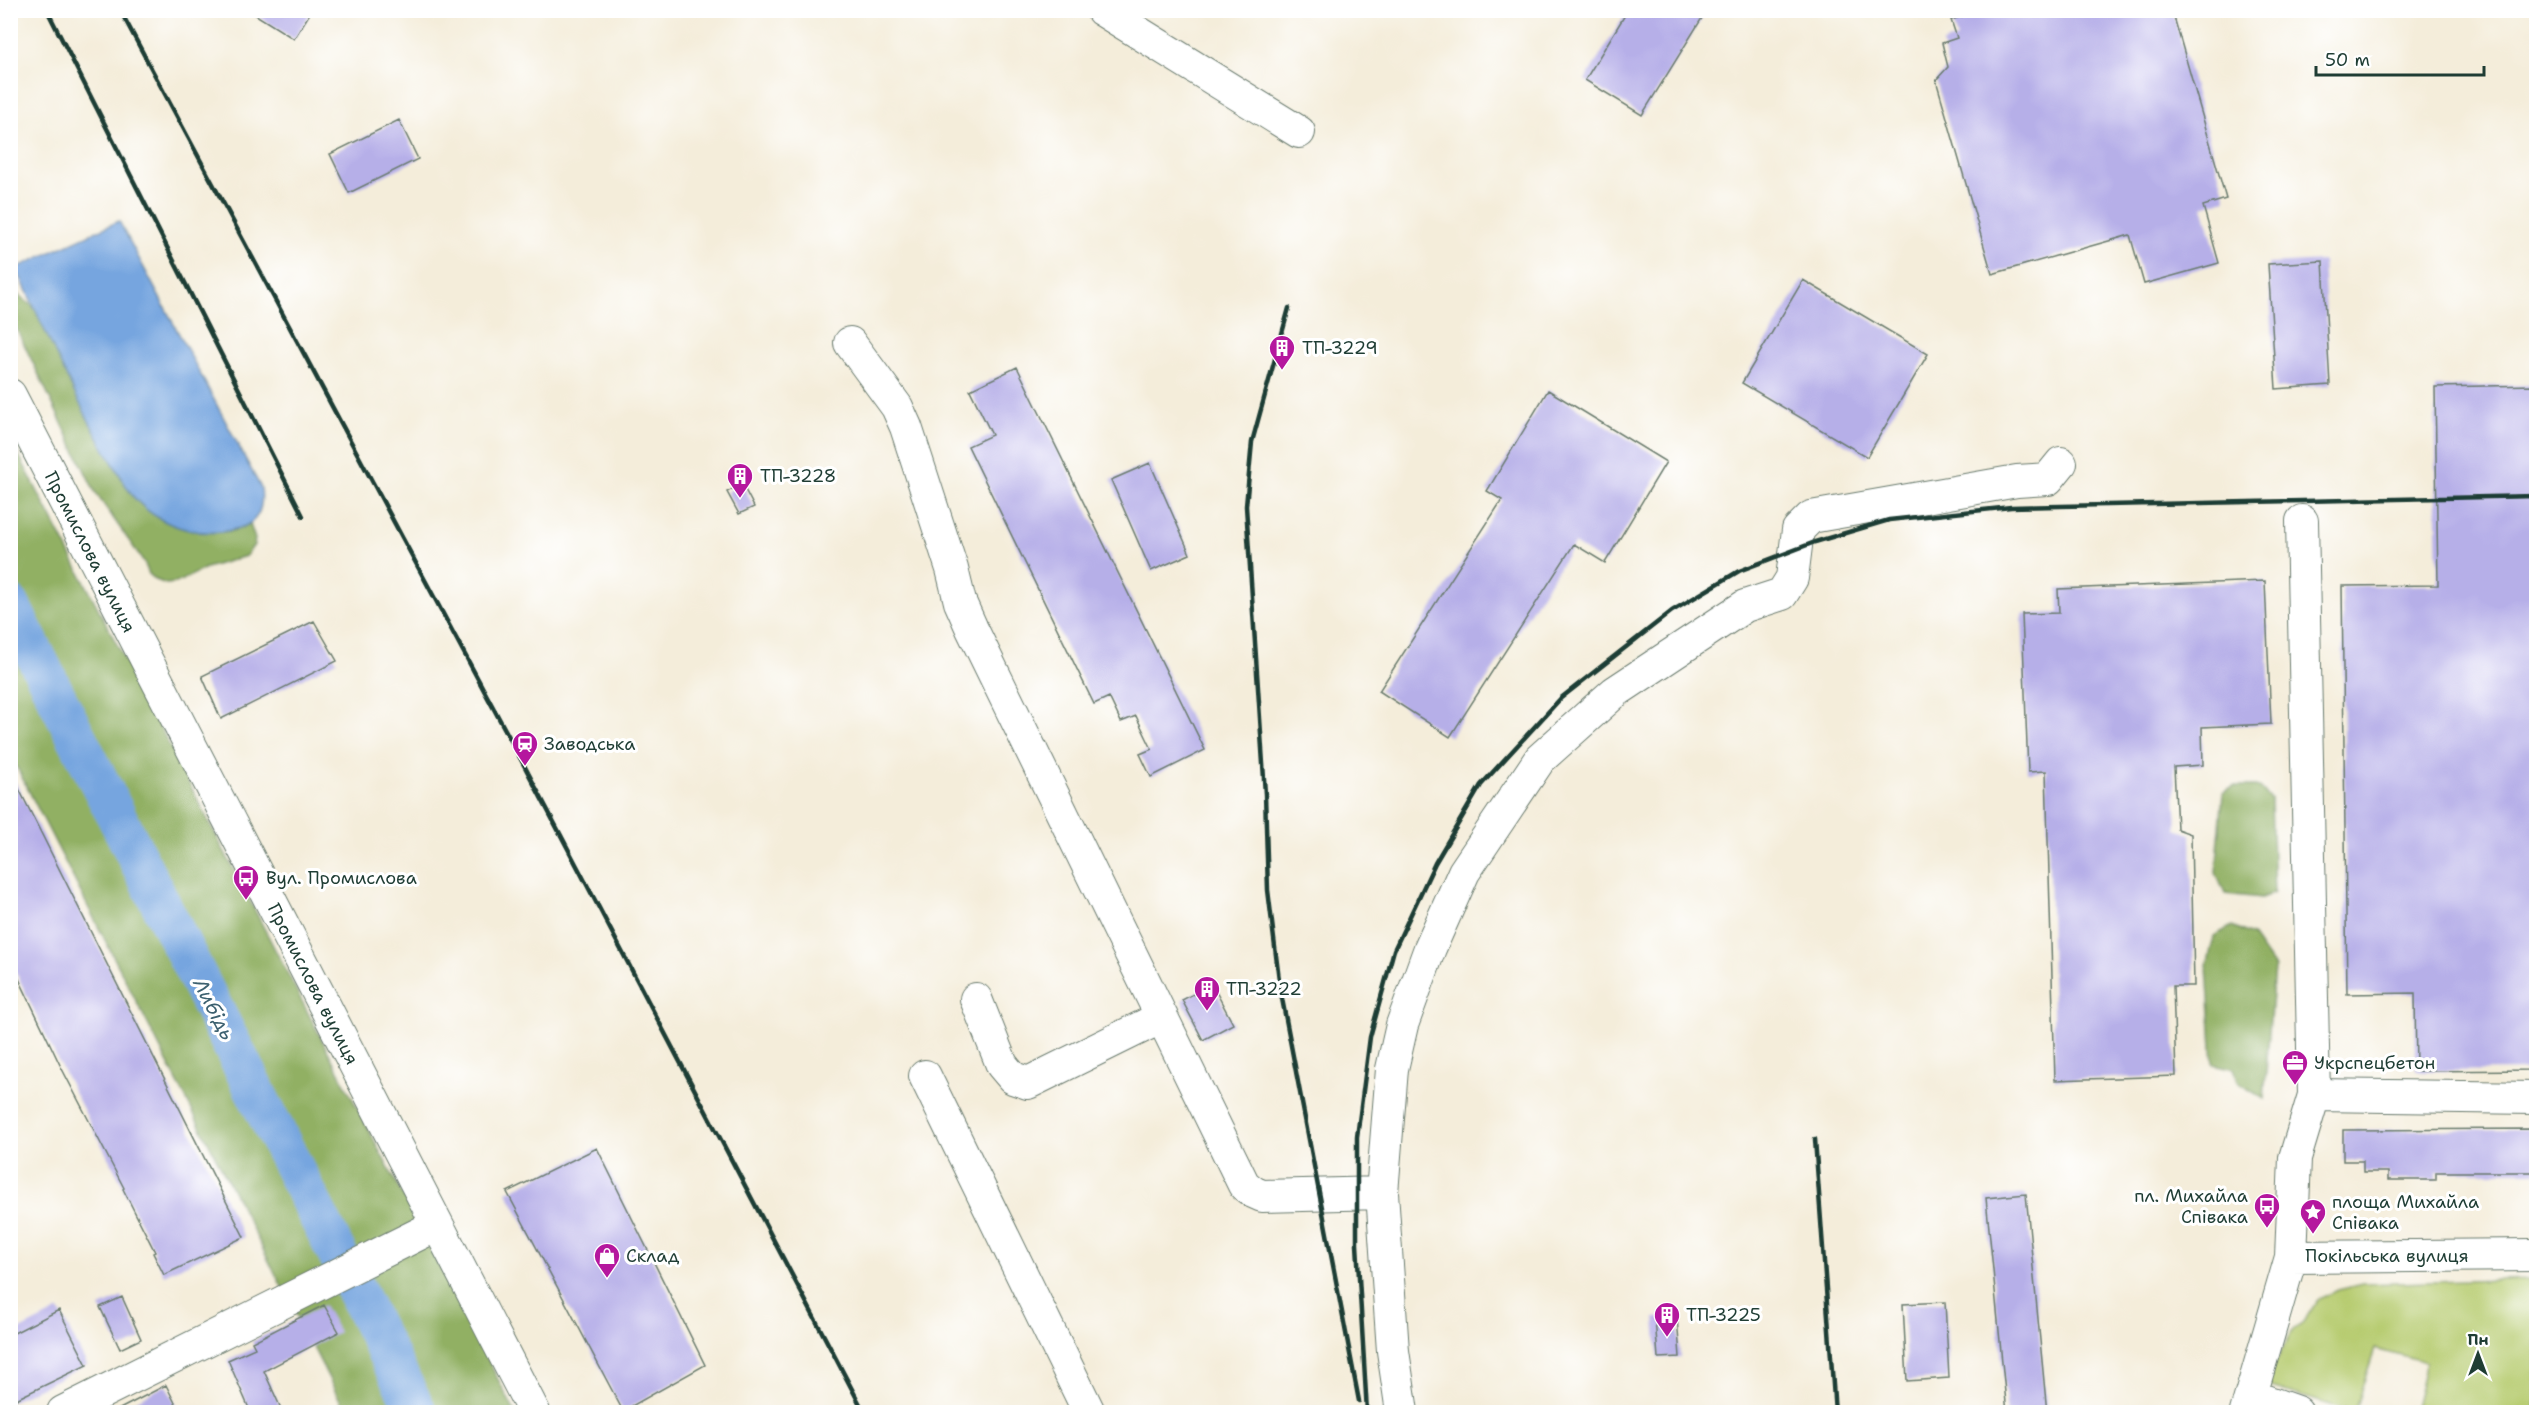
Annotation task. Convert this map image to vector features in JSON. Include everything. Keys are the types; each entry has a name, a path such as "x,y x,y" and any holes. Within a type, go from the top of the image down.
{"street":[{"path":"1102,10 1299,132"},
{"path":"850,343 897,407 906,427 952,569 960,602 968,620 1244,1185 1262,1196 1382,1193"},
{"name":"Промислова вулиця","path":"10,395 534,1413"},
{"path":"1402,1413 1392,1351 1382,1193 1392,1069 1402,1025 1430,948 1464,872 1540,759 1615,692 1745,606 1782,594 1792,578 1798,530 1811,517 2017,481 2048,479 2061,463"},
{"path":"2291,1257 2295,1158 2314,1095 2302,521"},
{"path":"976,999 1002,1065 1013,1078 1028,1083 1162,1017"},
{"path":"925,1076 1089,1413"},
{"path":"2314,1095 2536,1098"},
{"path":"63,1413 437,1225"},
{"name":"Покільська вулиця","path":"2248,1404 2291,1257 2536,1255"},
{"path":"2248,1404 2297,1413"}],"green space":[{"path":"16,293 36,309 99,440 229,532 250,524 255,539 254,545 246,556 206,568 176,583 166,584 149,574 144,562 95,492 11,317 11,294"},
{"path":"10,438 515,1412 346,1412 11,756"},
{"path":"2235,786 2256,786 2271,798 2274,893 2261,898 2225,894 2216,873 2223,793"},
{"path":"2232,926 2252,935 2274,967 2264,1099 2239,1083 2234,1069 2213,1064 2207,966 2214,936"},
{"path":"2536,1279 2536,1412 2414,1412 2426,1362 2375,1348 2354,1412 2268,1386 2272,1369 2293,1330 2303,1322 2317,1300 2337,1290 2362,1284"}],"water":[{"path":"119,221 261,488 262,499 258,515 245,526 216,532 187,530 160,518 136,500 87,417 16,268"}],"building":[{"path":"248,10 312,10 294,39"},
{"path":"1628,10 1707,10 1642,115 1585,80"},
{"path":"1969,10 2172,10 2226,199 2203,206 2219,263 2144,284 2130,235 1992,274 1936,80 1948,67 1942,43 1957,38 1951,20 1970,14"},
{"path":"399,120 418,159 349,193 330,154"},
{"path":"2323,261 2330,385 2276,389 2268,264"},
{"path":"1803,280 1928,354 1867,457 1742,383"},
{"path":"1017,367 1205,750 1151,777 1140,754 1152,749 1136,716 1121,722 1109,697 1094,704 968,446 992,435 970,390"},
{"path":"2536,385 2536,1070 2416,1071 2415,993 2347,994 2342,586 2438,585 2435,387"},
{"path":"1548,390 1666,462 1605,563 1574,544 1450,737 1379,691 1502,500 1487,491"},
{"path":"1150,463 1190,554 1151,571 1111,480"},
{"name":"ТП-3228","path":"742,484 754,507 739,514 727,492"},
{"path":"2265,581 2271,724 2202,727 2203,765 2174,767 2177,829 2191,834 2194,986 2173,986 2176,1076 2055,1080 2046,771 2028,772 2022,614 2059,613 2058,589"},
{"path":"314,621 337,661 221,719 202,676"},
{"path":"10,771 244,1237 164,1275 124,1188 61,1067 10,960"},
{"name":"ТП-3222","path":"1212,984 1233,1024 1203,1040 1182,1000"},
{"path":"2536,1129 2536,1172 2436,1172 2436,1180 2388,1180 2388,1172 2363,1172 2363,1161 2343,1161 2343,1130"},
{"name":"Склад","path":"597,1148 705,1365 623,1411 507,1192"},
{"path":"2026,1194 2047,1413 2007,1413 1986,1198"},
{"path":"122,1297 141,1339 120,1349 100,1307"},
{"path":"1945,1302 1949,1378 1907,1381 1903,1304"},
{"path":"324,1305 339,1332 264,1371 283,1413 251,1413 228,1360 255,1348 252,1342"},
{"path":"59,1310 87,1365 10,1402 10,1335"},
{"name":"ТП-3225","path":"1677,1317 1680,1357 1658,1358 1655,1318"},
{"path":"166,1385 177,1407 167,1413 112,1413"}],"waterway":[{"name":"Либідь","path":"10,605 417,1412"}],"railway":[{"path":"47,10 303,516"},
{"path":"120,10 525,767 864,1412"},
{"path":"1289,308 1252,442 1246,506 1265,794 1268,890 1280,988 1359,1401"},
{"path":"1367,1412 1357,1244 1357,1137 1370,1037 1394,950 1435,863 1481,785 1561,698 1672,611 1739,571 1815,542 1889,520 2011,507 2536,496"},
{"path":"1815,1139 1835,1412"}],"place":[{"name":"ТП-3229","path":"1282,371"},
{"name":"ТП-3228","path":"740,499"},
{"name":"Заводська","path":"525,767"},
{"name":"Вул. Промислова","path":"246,901"},
{"name":"ТП-3222","path":"1207,1012"},
{"name":"Укрспецбетон","path":"2295,1086"},
{"name":"пл. Михайла Співака","path":"2267,1229"},
{"name":"площа Михайла Співака","path":"2313,1235"},
{"name":"Склад","path":"607,1279"},
{"name":"ТП-3225","path":"1667,1338"}]}
